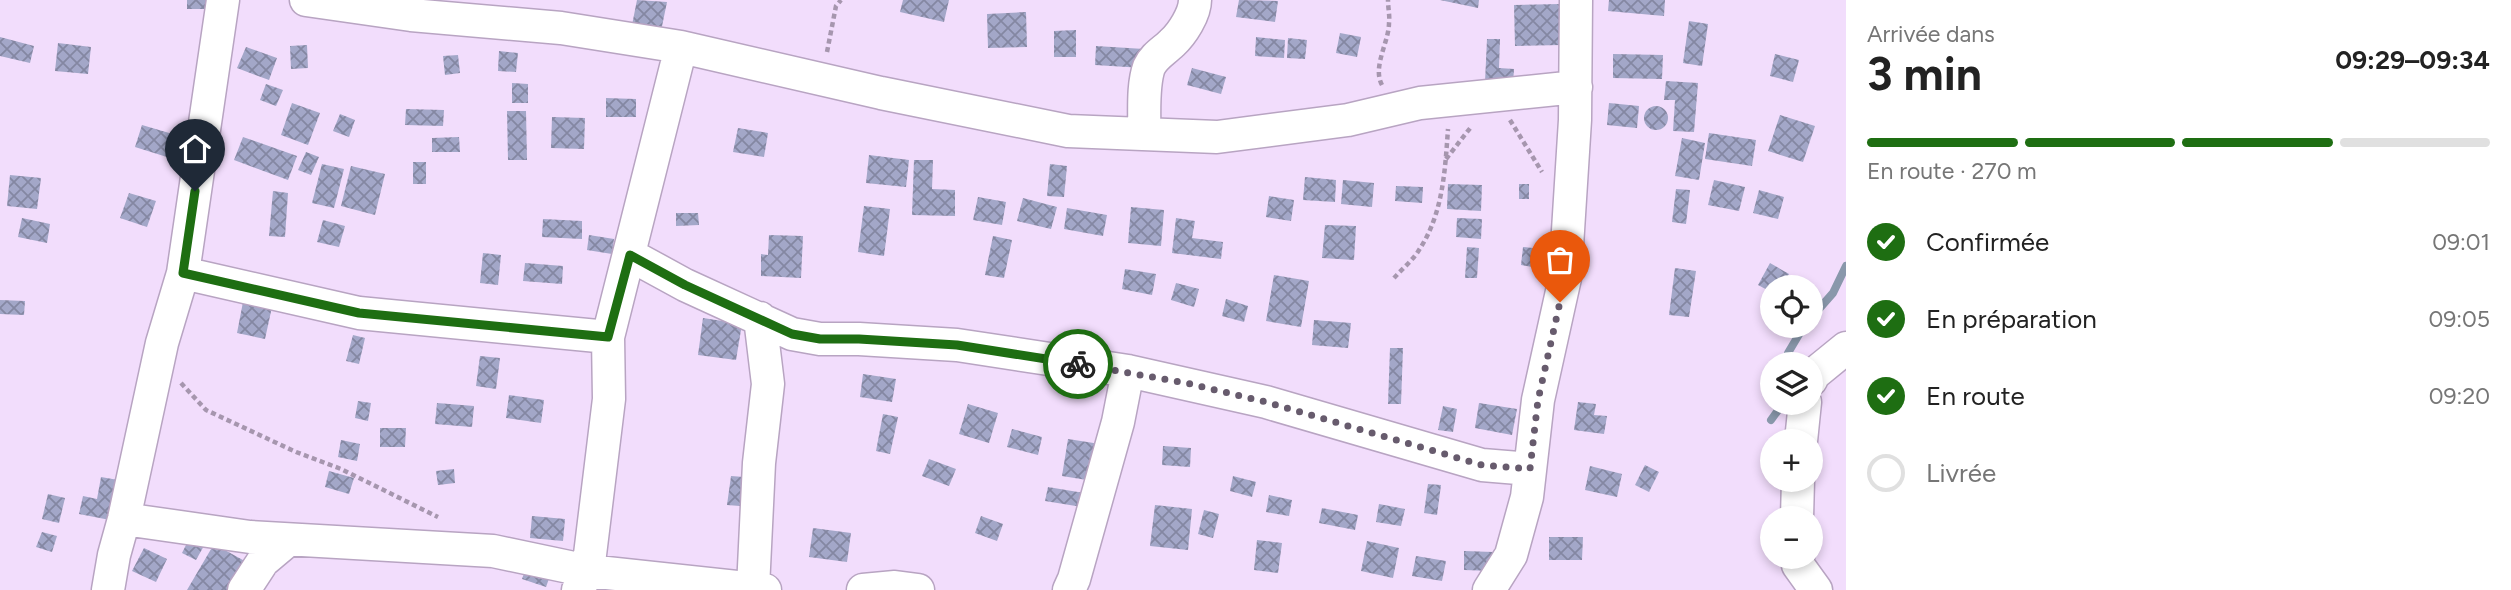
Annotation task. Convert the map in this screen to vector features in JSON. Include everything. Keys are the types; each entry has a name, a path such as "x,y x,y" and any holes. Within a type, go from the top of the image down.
{"street":[{"path":"108,590 162,343 183,273 223,0"},
{"path":"306,0 411,15 561,28 681,47 822,81 1068,131 1217,137 1348,121 1409,105 1576,87"},
{"path":"1144,134 1149,68 1187,24 1195,0"},
{"path":"1489,590 1511,555 1527,497 1538,400 1565,278 1576,87 1576,0"},
{"path":"583,580 609,399 608,337 681,47"},
{"path":"630,255 685,285 792,334 820,339 957,345 1128,371 1266,402 1482,465 1530,469"},
{"path":"183,273 359,313 608,337"},
{"path":"124,519 211,533 288,540 493,551 583,580 759,589 759,463 768,384 760,318"},
{"path":"1823,367 1846,348"},
{"path":"1069,590 1118,422 1128,371"},
{"path":"244,590 263,561 288,540"},
{"path":"1801,569 1816,590"},
{"path":"863,590 895,587 918,590"}],"path":[{"path":"822,81 836,6 841,0"},
{"path":"1388,0 1390,26 1383,46 1379,80 1387,93 1396,95 1409,105"},
{"path":"1495,96 1543,174 1544,160"},
{"path":"1394,278 1419,250 1438,212 1446,166 1450,100"},
{"path":"162,343 180,381 206,410 285,447 341,469 449,522"}],"building":[{"path":"187,0 209,0 209,9 187,9"},
{"path":"637,0 667,2 660,36 631,30"},
{"path":"903,0 949,0 944,22 900,12"},
{"path":"1239,0 1278,1 1275,22 1236,17"},
{"path":"1440,0 1479,0 1478,8"},
{"path":"1609,0 1665,0 1664,16 1608,11"},
{"path":"1561,4 1562,45 1515,46 1514,5"},
{"path":"1026,12 1027,47 988,48 987,14"},
{"path":"1689,21 1708,24 1702,66 1683,63"},
{"path":"1076,30 1076,57 1054,57 1054,31"},
{"path":"1340,33 1361,37 1357,57 1336,53"},
{"path":"0,37 34,46 30,63 0,56"},
{"path":"1256,37 1285,40 1284,58 1255,56"},
{"path":"1288,38 1307,40 1305,59 1287,58"},
{"path":"1487,39 1500,39 1499,68 1514,69 1513,83 1485,82"},
{"path":"58,43 91,47 88,74 55,71"},
{"path":"307,45 308,68 291,69 290,46"},
{"path":"1096,46 1144,49 1143,68 1095,65"},
{"path":"246,47 277,58 269,80 237,68"},
{"path":"499,51 518,53 516,72 498,71"},
{"path":"1613,54 1663,55 1662,79 1613,78"},
{"path":"1775,54 1799,60 1793,82 1770,76"},
{"path":"458,55 460,73 445,75 443,56"},
{"path":"1192,68 1226,77 1221,94 1187,85"},
{"path":"1666,81 1698,83 1694,132 1673,131 1675,100 1664,100"},
{"path":"512,83 528,84 528,103 512,103"},
{"path":"266,84 283,90 276,106 260,100"},
{"path":"606,98 636,99 636,117 606,117"},
{"path":"292,103 320,113 308,145 281,135"},
{"path":"1609,103 1639,106 1637,128 1607,125"},
{"path":"1656,106 1667,113 1668,118 1661,129 1656,130 1645,123 1644,118 1651,107"},
{"path":"406,109 444,110 443,126 405,125"},
{"path":"507,111 526,111 527,160 508,160"},
{"path":"340,114 355,120 349,137 333,131"},
{"path":"1780,115 1815,126 1803,162 1768,151"},
{"path":"552,117 585,118 584,149 551,148"},
{"path":"142,125 193,140 186,163 135,147"},
{"path":"738,128 768,133 764,157 733,152"},
{"path":"1709,133 1756,140 1752,166 1705,159"},
{"path":"243,137 297,156 288,180 234,160"},
{"path":"459,137 460,152 432,152 432,138"},
{"path":"1682,138 1705,143 1699,180 1675,176"},
{"path":"306,152 319,157 311,175 298,170"},
{"path":"869,155 909,160 906,187 866,183"},
{"path":"914,160 933,160 932,189 955,190 955,216 912,215"},
{"path":"413,162 426,162 426,184 413,184"},
{"path":"322,164 344,169 334,208 312,203"},
{"path":"1050,164 1067,166 1064,197 1047,196"},
{"path":"351,166 385,174 375,215 341,206"},
{"path":"10,175 41,178 37,209 7,206"},
{"path":"1305,177 1336,180 1335,202 1303,200"},
{"path":"1343,180 1374,183 1372,207 1341,204"},
{"path":"1714,180 1745,187 1739,211 1708,205"},
{"path":"1448,184 1482,185 1481,211 1447,209"},
{"path":"1519,184 1529,184 1529,199 1519,199"},
{"path":"1396,186 1423,187 1422,203 1395,201"},
{"path":"1676,189 1690,190 1686,224 1672,222"},
{"path":"1759,190 1784,197 1778,219 1753,213"},
{"path":"273,191 288,193 285,237 269,236"},
{"path":"129,193 156,201 147,227 120,218"},
{"path":"1269,196 1294,200 1291,221 1266,217"},
{"path":"978,197 1006,202 1002,225 973,220"},
{"path":"1023,198 1057,207 1051,229 1017,221"},
{"path":"864,206 890,209 884,256 858,252"},
{"path":"1131,207 1164,210 1161,246 1128,243"},
{"path":"1067,208 1107,215 1103,236 1064,229"},
{"path":"676,213 698,213 699,225 676,226"},
{"path":"22,218 50,224 47,243 18,237"},
{"path":"1176,218 1195,221 1192,238 1223,242 1221,259 1172,253"},
{"path":"1457,218 1482,219 1481,239 1456,237"},
{"path":"543,219 582,221 582,239 542,237"},
{"path":"323,220 345,226 339,247 317,242"},
{"path":"1325,225 1356,226 1354,260 1322,258"},
{"path":"589,235 614,239 612,254 587,250"},
{"path":"769,235 803,236 801,278 761,276 761,254 768,255"},
{"path":"993,236 1012,240 1004,278 985,275"},
{"path":"1467,247 1479,248 1477,278 1465,278"},
{"path":"1523,247 1541,249 1538,268 1521,265"},
{"path":"483,253 501,255 498,285 480,283"},
{"path":"525,263 563,266 562,284 523,281"},
{"path":"1770,263 1789,274 1788,275 1763,275"},
{"path":"1675,268 1696,271 1689,317 1669,315"},
{"path":"1125,269 1156,274 1152,295 1122,289"},
{"path":"1274,275 1309,281 1301,327 1266,321"},
{"path":"1176,283 1199,289 1194,307 1171,300"},
{"path":"1226,299 1248,306 1244,322 1222,316"},
{"path":"0,300 25,301 24,315 0,314"},
{"path":"243,302 272,307 265,339 237,333"},
{"path":"703,318 742,324 736,360 698,355"},
{"path":"1314,320 1351,323 1348,348 1312,345"},
{"path":"353,335 365,338 359,364 346,361"},
{"path":"1390,348 1403,348 1401,404 1388,404"},
{"path":"480,356 500,358 496,389 476,386"},
{"path":"863,374 896,379 892,402 860,397"},
{"path":"509,395 544,400 541,423 506,418"},
{"path":"358,401 371,403 368,421 355,418"},
{"path":"1578,402 1596,404 1594,415 1607,416 1604,434 1574,430"},
{"path":"437,403 474,406 472,427 435,424"},
{"path":"1479,403 1517,409 1512,435 1475,428"},
{"path":"968,404 998,413 989,443 959,434"},
{"path":"1443,406 1457,409 1453,432 1438,430"},
{"path":"883,414 898,417 890,454 876,451"},
{"path":"380,428 406,428 405,447 380,447"},
{"path":"1012,429 1042,437 1038,455 1007,447"},
{"path":"1068,439 1100,444 1093,481 1062,476"},
{"path":"341,440 360,444 357,461 338,457"},
{"path":"1163,446 1191,448 1190,467 1162,465"},
{"path":"929,459 956,469 949,486 922,476"},
{"path":"1645,465 1659,472 1649,492 1635,485"},
{"path":"1590,466 1622,474 1617,497 1585,490"},
{"path":"454,469 455,483 438,485 436,471"},
{"path":"329,471 354,478 349,494 325,487"},
{"path":"731,476 744,477 740,506 727,505"},
{"path":"1233,476 1256,482 1252,497 1230,491"},
{"path":"101,477 118,480 110,520 79,514 83,496 97,499"},
{"path":"1428,484 1441,485 1437,515 1424,513"},
{"path":"1048,487 1084,493 1082,507 1045,501"},
{"path":"48,494 65,498 59,523 42,519"},
{"path":"1269,495 1292,500 1289,516 1266,512"},
{"path":"1379,504 1405,509 1401,526 1376,522"},
{"path":"1155,505 1192,509 1188,550 1150,546"},
{"path":"1322,508 1358,515 1355,530 1319,523"},
{"path":"1204,510 1219,514 1213,538 1198,534"},
{"path":"532,516 565,519 563,541 530,538"},
{"path":"981,516 1003,524 997,541 975,533"},
{"path":"813,528 851,533 847,562 809,557"},
{"path":"42,532 57,536 52,552 36,547"},
{"path":"190,537 205,544 196,560 182,553"},
{"path":"1549,537 1583,537 1582,560 1549,560"},
{"path":"1257,540 1282,543 1278,573 1254,570"},
{"path":"1367,541 1399,548 1393,578 1361,571"},
{"path":"214,544 250,564 236,590 187,590"},
{"path":"144,548 167,559 156,582 132,571"},
{"path":"1464,551 1493,552 1492,571 1464,570"},
{"path":"1416,556 1446,561 1442,581 1412,576"},
{"path":"527,565 551,573 546,587 522,579"}],"waterway":[{"path":"1823,304 1833,293 1846,266"},
{"path":"1789,352 1797,338"},
{"path":"1771,420 1775,415"}],"way so far":[{"path":"1078,364 1128,371 1266,402 1482,465 1530,469 1538,400 1560,302"}],"route":[{"path":"195,191 183,273 359,313 608,337 630,255 685,285 792,334 820,339 957,345 1078,364"}]}
